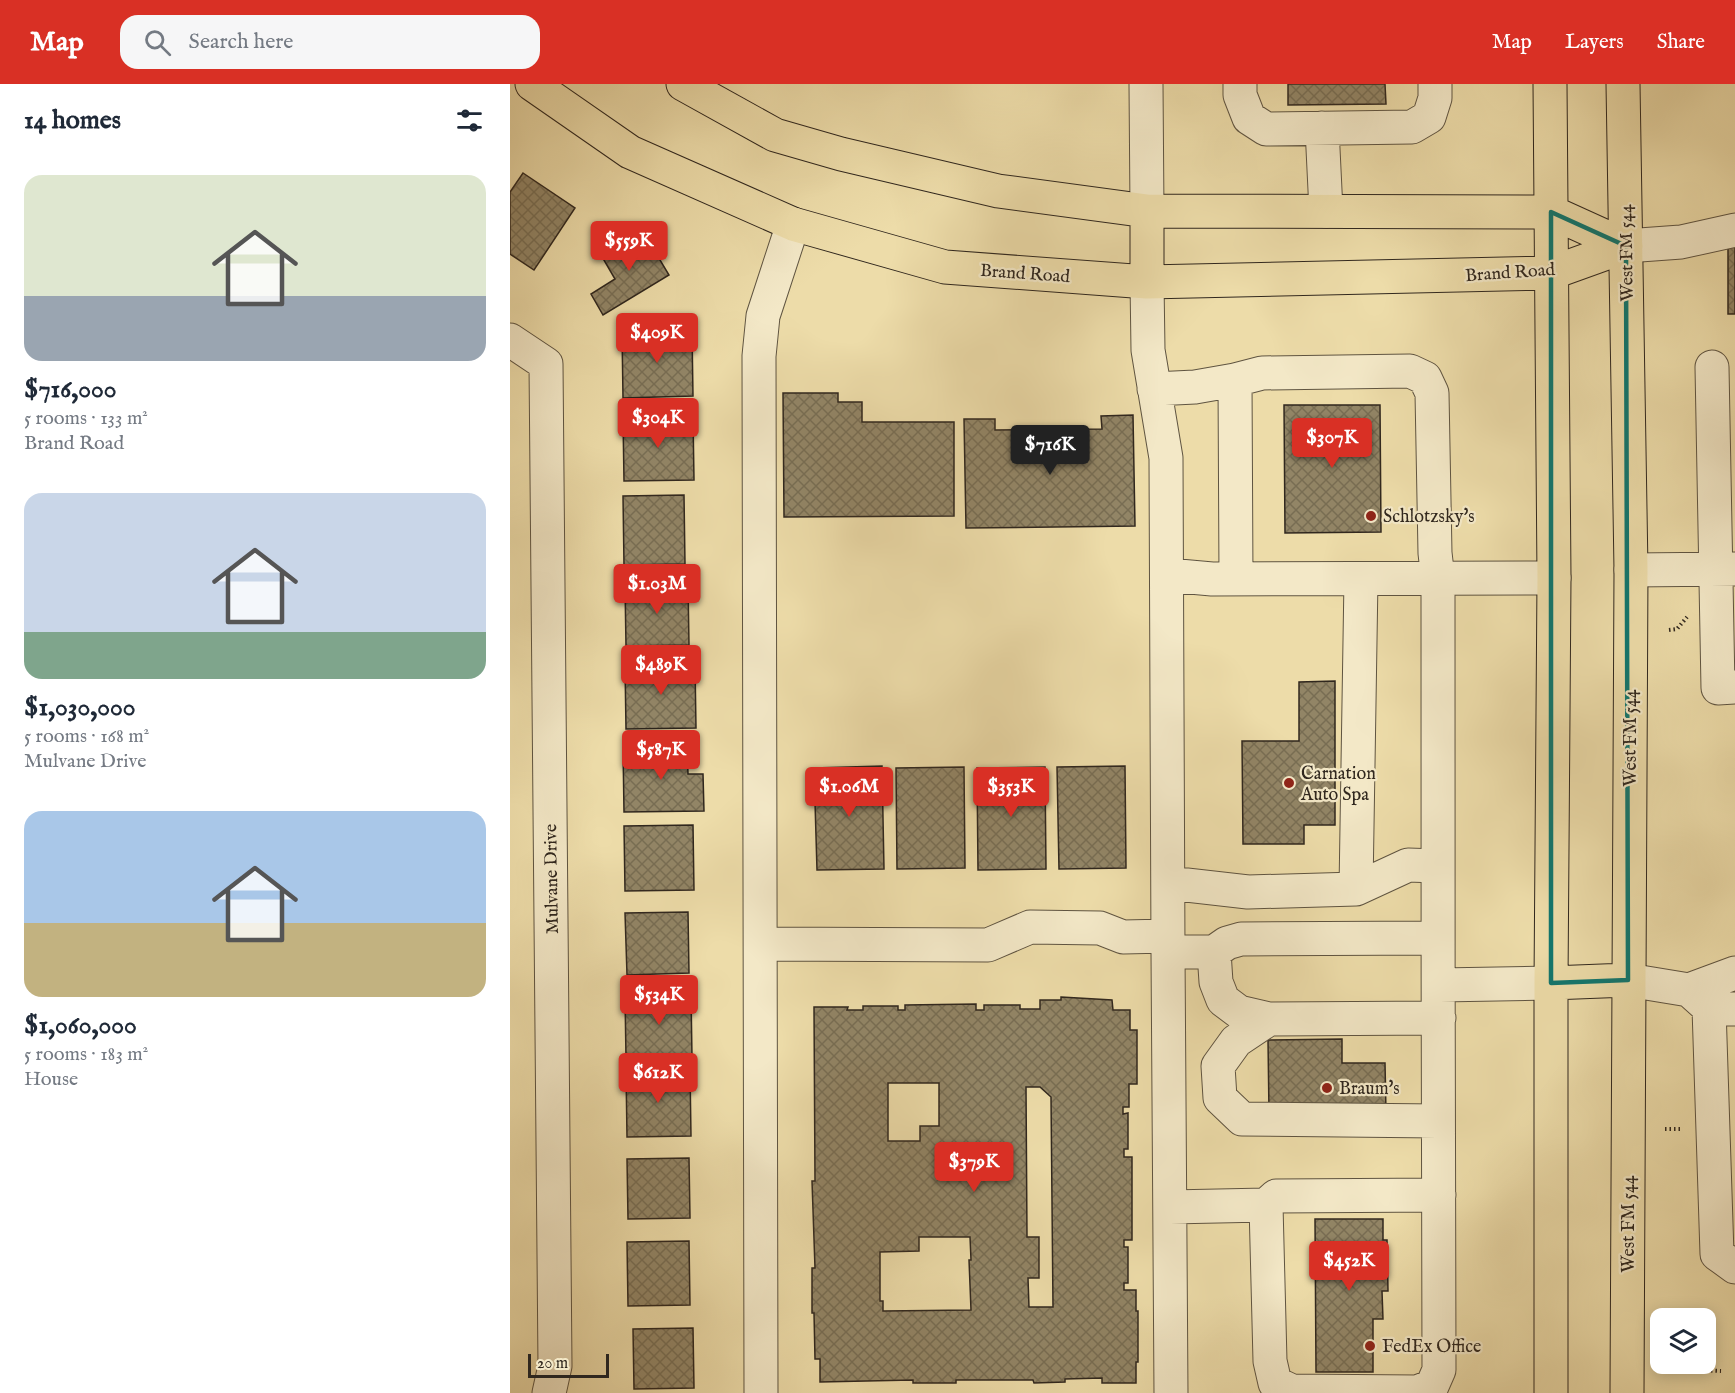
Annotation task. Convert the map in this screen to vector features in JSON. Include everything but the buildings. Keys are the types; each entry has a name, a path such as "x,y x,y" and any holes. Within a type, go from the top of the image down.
{"main road":[{"name":"Brand Road","path":"532,84 630,152 793,224 945,267 1147,282 1551,273 1626,246"},
{"path":"683,84 775,135 841,154 998,191 1147,211 1551,212 1626,246"},
{"path":"1550,84 1554,578 1551,1393"},
{"name":"West FM 544","path":"1623,84 1631,570 1627,1393"},
{"path":"1147,211 1147,282"},
{"path":"1551,983 1628,980"}],"street":[{"path":"1146,84 1147,211"},
{"path":"1239,84 1240,95 1249,118 1266,129 1412,127 1430,117 1435,98 1435,84"},
{"path":"1322,128 1326,211"},
{"path":"761,1393 762,944 759,356 763,316 793,224"},
{"path":"1626,246 1681,242 1735,230"},
{"path":"1147,282 1148,350 1166,458 1171,1393"},
{"name":"Mulvane Drive","path":"510,340 546,364 555,1366 549,1393"},
{"path":"1712,367 1725,569 1718,688 1735,687"},
{"path":"1154,389 1195,387 1262,373 1410,371 1425,378 1432,393 1435,553 1438,579 1437,866 1440,985 1439,1370 1432,1386 1417,1392 1292,1391 1275,1383 1270,1360 1266,1204"},
{"path":"1235,380 1236,579"},
{"path":"1631,570 1725,569"},
{"path":"1168,576 1236,579 1554,578"},
{"path":"1356,888 1360,579"},
{"path":"1169,883 1248,892 1356,888 1408,866 1437,866"},
{"path":"762,944 988,945 1030,927 1100,928 1123,937 1214,952 1227,943 1241,939 1438,938"},
{"path":"1214,952 1216,982 1223,1000 1239,1012 1269,1019 1439,1018"},
{"path":"1735,973 1711,1002 1717,1254 1735,1267"},
{"path":"1628,980 1711,1002"},
{"path":"1440,985 1551,983"},
{"path":"1269,1019 1236,1041 1218,1066 1220,1098 1242,1119 1438,1121"},
{"path":"1170,1207 1266,1204 1276,1196 1439,1195"}],"path":[{"path":"1669,630 1677,629 1685,617 1694,616"},
{"path":"1716,1371 1721,1371"}],"highlighted area":[{"path":"1551,212 1626,246 1628,980 1551,983"}],"place":[{"name":"Schlotzsky's","path":"1371,516"},
{"name":"Carnation Auto Spa","path":"1289,783"},
{"name":"Braum's","path":"1327,1088"},
{"name":"FedEx Office","path":"1370,1346"}]}
